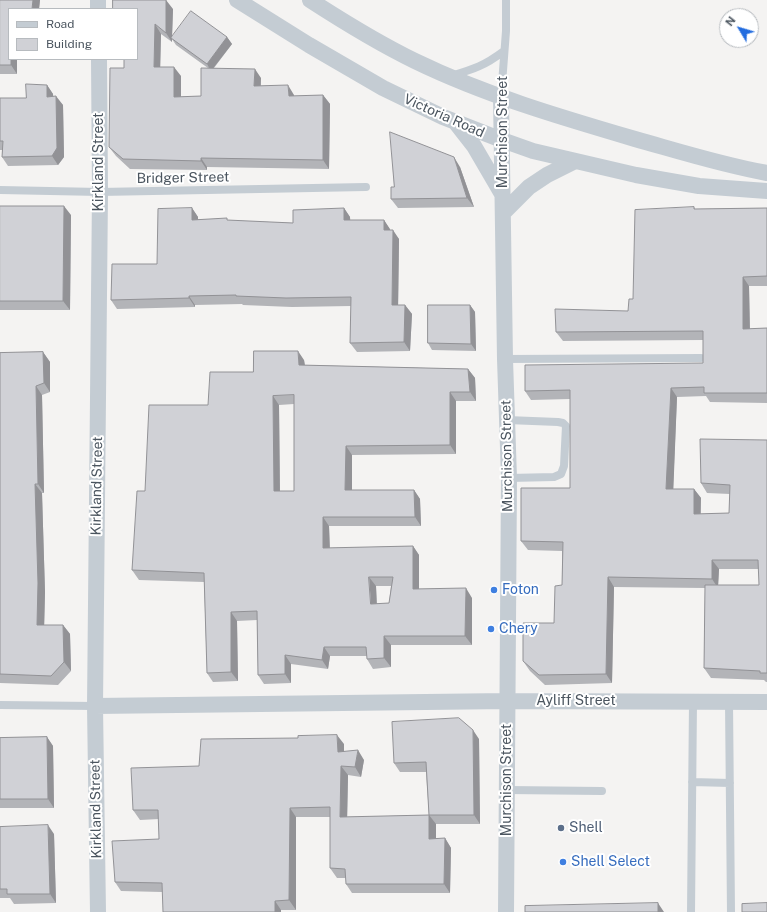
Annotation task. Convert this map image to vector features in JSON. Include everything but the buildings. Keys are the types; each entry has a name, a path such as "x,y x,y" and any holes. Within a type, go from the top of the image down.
{"street":[{"name":"Victoria Road","path":"237,0 309,45 383,88 456,122 502,140 533,150 636,175 699,186 767,192"},
{"path":"310,0 356,29 415,61 501,97 601,129 709,160 767,173"},
{"name":"Kirkland Street","path":"98,912 95,706 100,192 99,60"},
{"name":"Murchison Street","path":"501,97 505,359 509,478 506,912"},
{"path":"456,122 474,146 503,195"},
{"path":"503,213 529,187 547,175 575,160"},
{"name":"Ayliff Street","path":"95,706 508,701 767,702"}],"lane":[{"name":"Murchison Street","path":"501,97 506,31 506,0"},
{"path":"450,76 488,63 504,51"},
{"name":"Bridger Street","path":"0,190 100,192 366,188"},
{"path":"505,359 701,358"},
{"path":"507,420 558,422 563,423 566,426 564,466 561,474 554,477 509,478"},
{"path":"691,912 693,702"},
{"path":"729,702 731,912"},
{"path":"0,705 95,706"},
{"path":"692,782 730,783"},
{"path":"507,790 602,791"}],"place":[{"name":"Foton","path":"494,590"},
{"name":"Chery","path":"491,629"},
{"name":"Shell","path":"561,828"},
{"name":"Shell Select","path":"563,862"}]}
